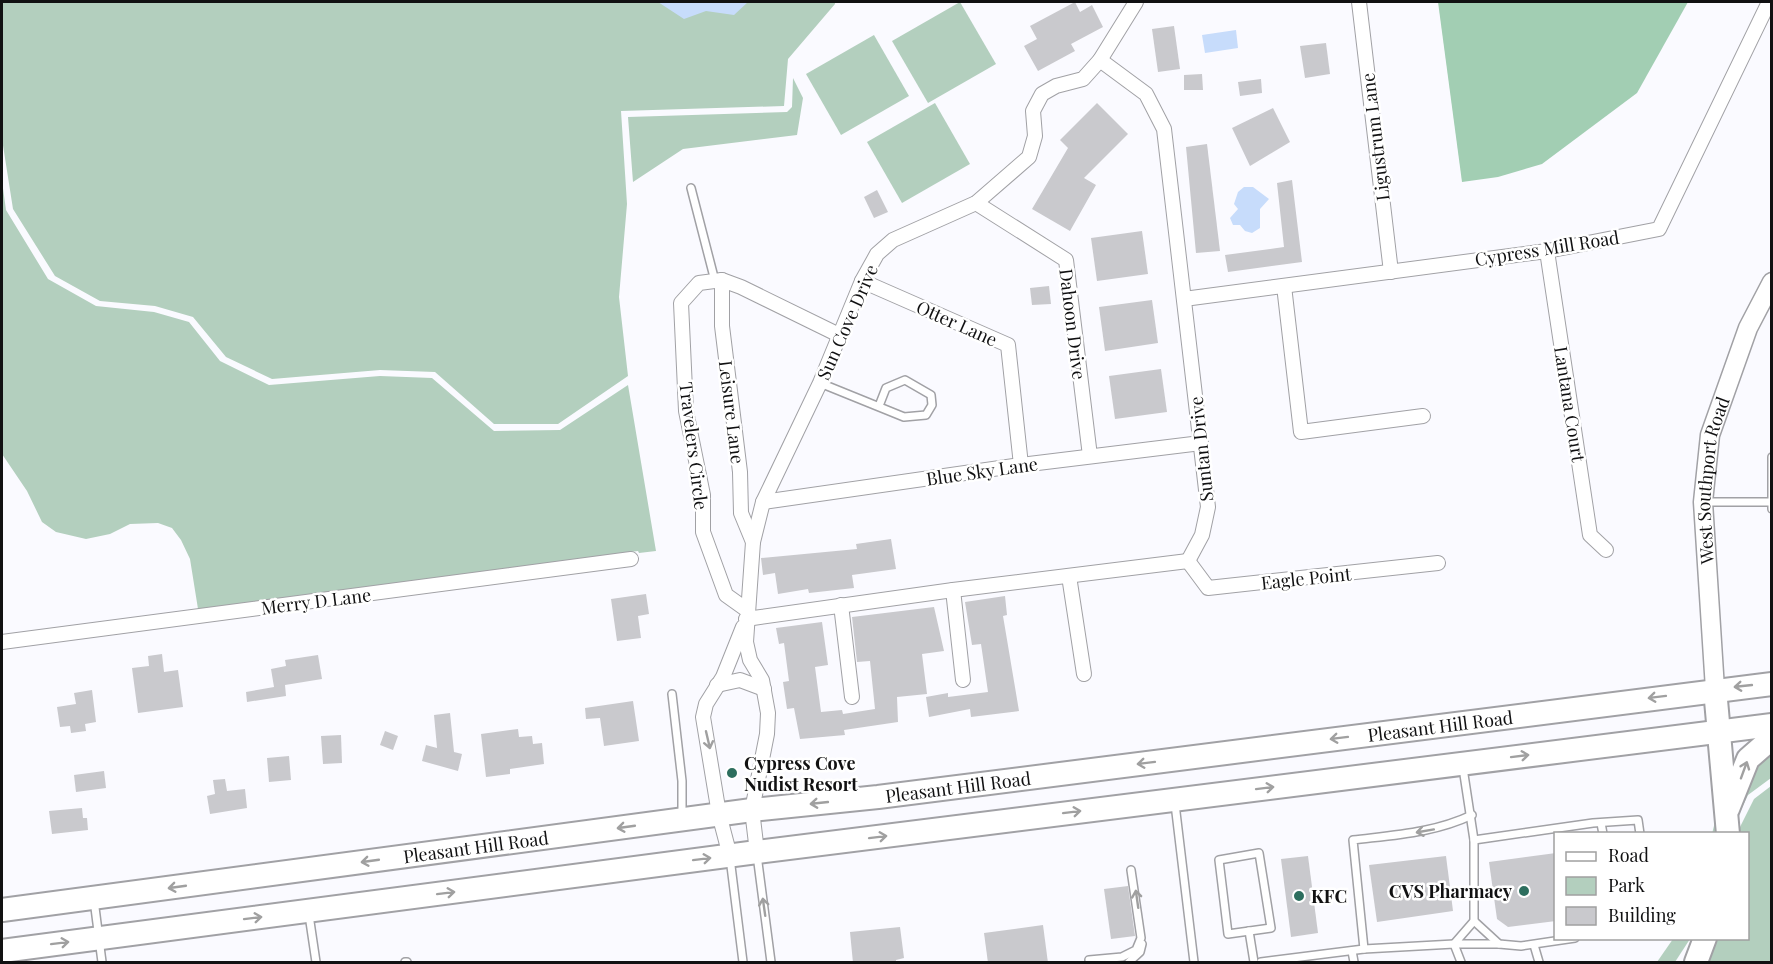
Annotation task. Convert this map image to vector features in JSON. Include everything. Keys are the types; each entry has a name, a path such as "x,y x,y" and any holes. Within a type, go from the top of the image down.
{"main road":[{"name":"Pleasant Hill Road","path":"2,910 719,814 878,797 1715,689 1772,684"},
{"path":"1715,689 1728,832"},
{"path":"2,951 757,852 1772,725"},
{"path":"1727,810 1748,759 1772,738"},
{"path":"1696,963 1705,940"}],"street":[{"name":"Sun Cove Drive","path":"757,852 752,810 767,734 768,712 762,680 750,660 746,642 753,542 764,502 820,383 862,282 877,254 893,240 976,203 1029,156 1035,136 1033,111 1042,94 1056,86 1083,79 1100,60 1136,2"},
{"name":"Ligustrum Lane","path":"1359,2 1391,272"},
{"name":"Cypress Mill Road","path":"1184,299 1547,251 1659,229 1769,2"},
{"name":"Suntan Drive","path":"1100,60 1146,94 1164,129 1208,507 1202,535 1188,561"},
{"name":"Dahoon Drive","path":"976,203 1066,260 1090,456"},
{"name":"Lantana Court","path":"1547,251 1590,535 1606,550"},
{"path":"718,281 741,287 840,335"},
{"name":"Leisure Lane","path":"718,281 740,472 741,513 753,542"},
{"name":"Travelers Circle","path":"718,281 699,283 681,303 686,411 703,495 703,532 726,595 747,615"},
{"name":"Otter Lane","path":"862,282 1008,345 1021,465"},
{"name":"West Southport Road","path":"1715,689 1703,502 1710,435 1748,328 1772,282"},
{"path":"1284,286 1301,432 1424,416"},
{"name":"Blue Sky Lane","path":"764,502 1021,465 1201,443"},
{"name":"Merry D Lane","path":"2,642 631,559"},
{"path":"747,615 1188,561"},
{"name":"Eagle Point","path":"1188,561 1208,588 1438,563"},
{"path":"1069,576 1084,674"},
{"path":"953,590 963,680"},
{"path":"841,605 852,697"},
{"name":"Sun Cove Drive","path":"730,856 719,814 703,717 706,704 717,685 747,615"},
{"path":"717,685 740,680 764,689"}],"lane":[{"path":"692,188 718,281"},
{"path":"820,383 904,417 926,415 932,405 931,394 905,380 886,388 879,406"},
{"path":"1703,502 1771,505 1772,457"},
{"path":"672,694 682,781 683,819"},
{"path":"1454,944 1474,921 1474,840 1472,815 1462,763"},
{"path":"1174,799 1194,963"},
{"path":"1364,950 1353,840 1449,826 1472,815"},
{"path":"1474,840 1638,820 1640,832"},
{"path":"1601,823 1603,832"},
{"path":"757,852 771,963"},
{"path":"1259,853 1270,928 1249,932 1228,934 1219,860 1259,853"},
{"path":"730,856 743,963"},
{"path":"1128,963 1140,952 1141,938 1131,870"},
{"path":"94,898 102,963"},
{"path":"308,911 316,963"},
{"path":"1474,921 1499,944"},
{"path":"1249,932 1254,963"},
{"path":"1101,963 1089,960 1122,957 1136,950 1141,938"},
{"path":"1261,963 1364,950 1454,944 1534,945 1568,940"},
{"path":"1454,944 1461,963"},
{"path":"1534,945 1539,963"},
{"path":"1352,951 1354,963"}],"green space":[{"path":"2,2 835,2 835,4 788,59 784,106 621,111 627,204 619,297 628,376 558,424 494,424 435,372 380,370 272,379 226,357 193,317 155,306 100,301 55,276 13,209 2,139"},
{"path":"960,2 996,64 928,103 892,41"},
{"path":"1438,2 1688,2 1637,93 1542,164 1498,177 1462,182"},
{"path":"874,35 909,96 841,135 806,74"},
{"path":"793,78 803,98 797,135 683,149 633,182 628,117 787,112 792,107"},
{"path":"935,103 970,164 902,203 867,142"},
{"path":"2,181 6,210 48,279 96,306 154,312 189,322 220,361 269,385 380,376 432,378 494,431 560,430 628,385 656,551 639,553 638,551 198,609 190,559 172,528 158,523 130,524 110,534 86,539 56,532 42,522 27,491 2,454"},
{"path":"1771,747 1771,778 1748,795 1730,832 1712,832 1721,797"},
{"path":"1771,786 1771,962 1683,962 1697,940 1749,940 1749,832 1738,832 1754,799"},
{"path":"1672,940 1689,940 1675,962 1657,962"}],"water":[{"path":"658,2 748,2 734,15 706,11 684,19"},
{"path":"1236,30 1238,48 1205,53 1202,35"},
{"path":"1244,187 1253,187 1269,199 1260,209 1260,228 1252,233 1245,231 1240,225 1233,225 1230,218 1238,209 1234,204 1238,192"}],"building":[{"path":"1075,2 1080,12 1092,5 1103,27 1071,44 1075,51 1038,71 1024,46 1037,39 1030,26"},
{"path":"1174,26 1180,69 1158,72 1152,29"},
{"path":"1326,43 1330,74 1305,78 1300,46"},
{"path":"1202,74 1203,90 1184,90 1184,75"},
{"path":"1261,79 1262,93 1240,96 1238,82"},
{"path":"1097,103 1128,134 1084,178 1096,185 1070,231 1032,209 1068,148 1060,140"},
{"path":"1273,108 1290,142 1250,166 1232,128"},
{"path":"1207,144 1220,251 1196,253 1186,147"},
{"path":"1292,180 1302,262 1228,272 1225,255 1284,247 1277,183"},
{"path":"877,190 888,212 874,218 864,197"},
{"path":"1142,231 1148,274 1097,281 1091,238"},
{"path":"1049,286 1051,304 1032,305 1030,288"},
{"path":"1152,300 1158,343 1105,351 1099,307"},
{"path":"1161,369 1167,412 1115,419 1109,376"},
{"path":"891,539 896,569 852,575 854,588 809,593 808,589 778,594 775,573 763,575 761,558 857,549 856,544"},
{"path":"646,594 649,614 638,616 641,638 617,641 611,599"},
{"path":"1005,596 1007,615 1003,616 1019,711 971,717 970,709 929,717 926,697 948,693 948,697 988,692 981,644 972,645 965,602"},
{"path":"934,607 944,651 922,654 927,694 897,697 898,722 844,730 845,735 800,739 794,708 787,709 783,682 789,681 784,643 779,644 776,628 822,622 828,665 815,667 821,712 842,710 843,714 875,709 870,661 857,662 852,617"},
{"path":"162,654 164,672 178,670 183,707 138,713 132,668 149,666 148,656"},
{"path":"318,655 322,679 285,685 286,696 247,702 246,692 274,687 271,669 286,666 285,660"},
{"path":"92,690 96,722 85,724 86,731 71,733 70,726 60,727 57,707 76,704 74,693"},
{"path":"633,701 639,741 604,746 600,718 586,719 585,708"},
{"path":"450,713 454,752 462,754 458,771 422,761 426,745 437,748 434,715"},
{"path":"518,729 519,737 532,736 533,744 542,743 544,764 510,769 510,774 486,777 481,734"},
{"path":"385,731 398,736 393,750 380,745"},
{"path":"341,735 342,763 323,764 321,736"},
{"path":"289,756 291,780 269,782 267,758"},
{"path":"104,771 106,788 76,792 74,775"},
{"path":"225,779 227,791 245,789 247,808 210,814 207,796 215,794 213,780"},
{"path":"82,808 83,818 87,818 88,830 52,834 49,811"},
{"name":"CVS Pharmacy","path":"1554,853 1554,921 1508,927 1497,919 1489,862"},
{"name":"KFC","path":"1308,856 1318,933 1291,937 1281,859"},
{"path":"1446,856 1453,911 1377,922 1369,865"},
{"path":"1128,886 1135,936 1111,939 1104,889"},
{"path":"1043,925 1048,963 988,963 984,933"},
{"path":"900,927 904,958 896,960 896,963 853,963 850,932"}],"place":[{"name":"Cypress Cove Nudist Resort","path":"732,773"},
{"name":"CVS Pharmacy","path":"1524,891"},
{"name":"KFC","path":"1299,896"}]}
